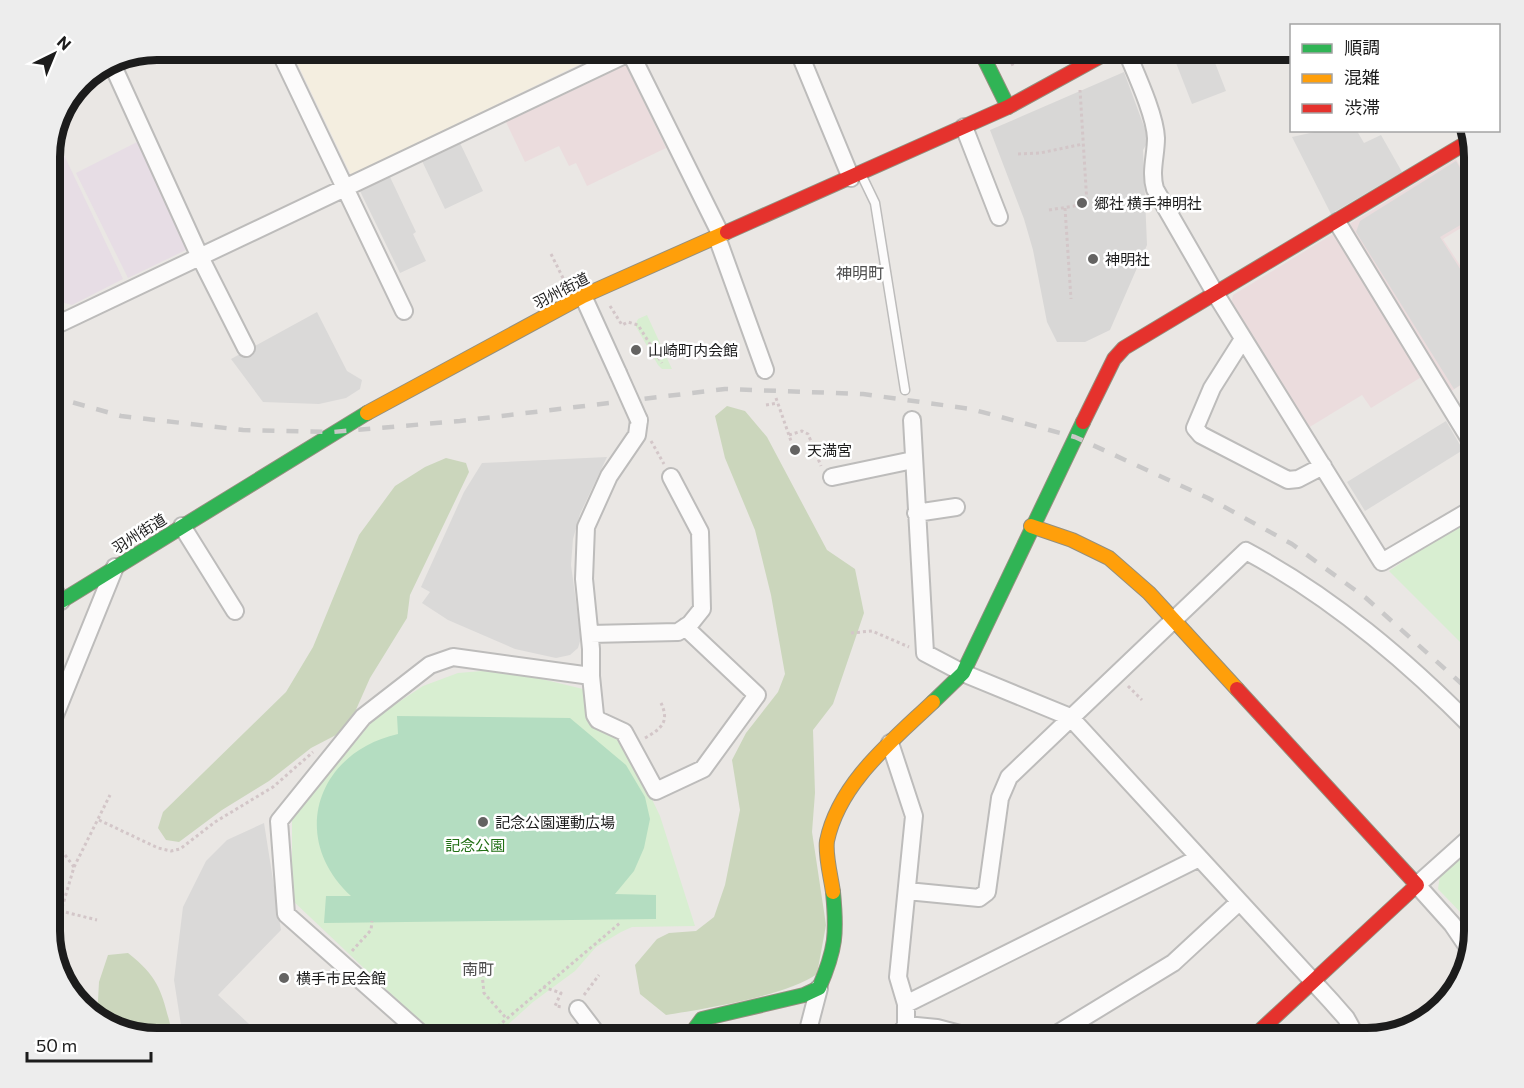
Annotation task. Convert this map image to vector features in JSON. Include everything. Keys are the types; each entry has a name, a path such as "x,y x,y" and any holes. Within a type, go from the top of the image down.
{"street":[{"path":"284,60 343,189 404,311"},
{"path":"60,323 613,60"},
{"path":"636,60 719,236 765,370"},
{"path":"803,60 856,176"},
{"path":"986,60 1008,107"},
{"name":"羽州街道","path":"60,601 333,432 578,299 1008,107 1093,60"},
{"path":"1130,60 1156,137 1152,177 1155,189 1215,293 1382,562 1464,514"},
{"path":"115,70 200,257 246,348"},
{"path":"964,127 999,217"},
{"path":"809,1028 819,988 831,961 837,930 827,842 847,792 890,743 963,673 1031,526 1114,359 1124,348 1463,145"},
{"path":"1337,222 1464,430"},
{"path":"578,299 649,437"},
{"path":"1243,339 1212,388 1195,428 1201,435 1288,480 1298,479 1323,466"},
{"path":"639,420 637,435 609,476 586,527 584,579 595,715 598,720 624,732 656,791 703,769 757,694 685,627"},
{"path":"912,420 925,653 963,673 1070,717 1346,1018 1352,1028"},
{"path":"832,477 914,460"},
{"path":"590,634 678,632 702,609 700,532 671,477"},
{"path":"916,513 956,507"},
{"path":"182,526 235,611"},
{"path":"1031,526 1072,540 1109,558 1149,592 1173,621 1417,885 1452,924 1463,941"},
{"path":"907,891 979,898 987,892 1000,798 1009,777 1246,551 1336,607 1400,658 1464,719"},
{"path":"60,703 116,566"},
{"path":"415,1028 286,914 279,821 363,717 429,665 453,657 591,676"},
{"path":"890,743 914,816 898,977 906,1004 903,1028"},
{"path":"1263,1028 1464,843"},
{"path":"906,1004 1199,858"},
{"path":"1066,1028 1173,963 1239,902"},
{"path":"695,1028 702,1019 804,995 819,988"},
{"path":"578,1009 592,1028"}],"lane":[{"path":"856,176 875,203 904,390"}],"path":[{"path":"992,74 1022,60"},
{"path":"1049,210 1087,204 1080,90 1073,71"},
{"path":"1018,154 1040,153 1083,144"},
{"path":"1065,208 1071,299"},
{"path":"551,254 578,299"},
{"path":"622,325 628,322 638,325 662,363"},
{"path":"776,398 791,441"},
{"path":"766,405 778,403"},
{"path":"789,435 802,431 808,434 825,473 832,477"},
{"path":"649,437 671,477"},
{"path":"851,633 872,631 925,653"},
{"path":"632,747 660,729 666,714 661,704"},
{"path":"99,820 158,848 171,851 180,849 215,822 273,787 310,754 321,749 335,752"},
{"path":"98,920 61,911 74,867 110,795"},
{"path":"60,850 74,867"},
{"path":"341,963 371,930 372,921"},
{"path":"495,1028 620,923"},
{"path":"482,974 484,993 506,1018"},
{"path":"543,987 561,993 555,1006 578,1009 579,1002 599,975"}],"shaded area":[{"path":"296,60 588,60 351,175"},
{"path":"1175,60 1214,60 1226,91 1192,104"},
{"path":"626,65 666,148 587,186 576,163 569,166 559,146 525,162 506,122"},
{"name":"郷社 横手神明社","path":"1124,72 1149,140 1143,150 1147,245 1110,330 1085,342 1057,342 1047,322 1033,250 1024,219 990,130"},
{"path":"1314,132 1358,132 1364,143 1381,135 1402,172 1331,214 1292,137"},
{"path":"141,140 190,248 128,278 76,173"},
{"path":"460,143 483,191 445,209 422,161"},
{"path":"60,147 123,279 72,305 61,302"},
{"path":"1456,159 1464,173 1464,226 1443,239 1464,272 1464,383 1437,400 1423,376 1371,408 1362,395 1308,428 1231,305 1233,295"},
{"path":"1456,161 1464,175 1464,223 1440,237 1464,275 1464,382 1454,389 1356,232 1360,221"},
{"path":"390,177 416,232 413,234 426,261 400,273 360,191"},
{"path":"317,312 347,371 362,380 360,389 346,398 319,404 263,402 231,359"},
{"path":"1446,421 1463,450 1365,511 1347,482"},
{"path":"607,457 580,514 573,539 571,565 581,638 578,648 570,655 556,658 515,649 448,620 422,603 430,592 421,587 464,492 482,463"},
{"path":"264,823 281,930 218,995 253,1028 181,1028 174,980 183,907 206,861 227,840"}],"green space":[{"path":"647,315 672,369 662,369 658,365 635,325 638,319"},
{"path":"727,406 745,411 767,437 827,550 855,569 864,613 833,704 813,730 815,793 812,832 826,925 817,974 786,989 766,995 666,1015 640,994 635,965 657,939 669,933 696,931 714,917 725,885 740,810 732,760 746,733 778,692 785,674 771,595 755,530 725,458 715,416"},
{"path":"446,458 466,463 469,472 410,595 407,618 370,678 351,721 336,735 311,748 269,781 222,810 179,842 166,840 158,828 163,812 286,692 313,647 359,535 395,486 425,467"},
{"path":"1464,521 1464,646 1389,571"},
{"name":"記念公園運動広場","path":"482,671 521,674 583,689 588,693 585,713 600,727 621,735 660,816 695,926 632,927 621,932 596,947 575,971 533,1002 504,1028 436,1028 422,1023 292,900 292,819 376,717 423,686 458,673"},
{"name":"記念公園運動広場","path":"397,716 570,718 626,765 645,797 650,819 644,848 634,871 615,894 656,895 656,919 324,923 326,896 351,896 332,873 320,849 317,824 320,800 331,778 348,759 370,744 398,734"},
{"path":"1464,852 1464,916 1438,889 1440,875"},
{"path":"128,953 149,972 164,1001 171,1028 144,1027 126,1023 98,1008 99,982 108,955"}],"railway":[{"path":"60,399 121,416 243,430 333,432 460,421 725,389 863,394 971,409 1075,437 1208,498 1292,544 1366,598 1464,686"}],"traffic: fast":[{"path":"985,60 1008,107"},
{"path":"60,602 367,413"},
{"path":"933,702 963,673 1083,422"},
{"path":"695,1028 702,1019 804,995 819,988 834,941 833,892"}],"traffic: slow":[{"path":"367,413 583,296 727,232"},
{"path":"1031,526 1072,540 1109,558 1149,593 1237,689"},
{"path":"833,892 827,859 827,841 833,820 843,800 869,764 933,702"}],"traffic: jam":[{"path":"727,232 1008,107 1094,60"},
{"path":"1083,422 1114,359 1124,348 1463,145"},
{"path":"1237,689 1417,885 1263,1028"}],"place":[{"name":"郷社 横手神明社","path":"1082,203"},
{"name":"神明社","path":"1093,259"},
{"name":"山崎町内会館","path":"636,350"},
{"name":"天満宮","path":"795,450"},
{"name":"記念公園運動広場","path":"483,822"},
{"name":"横手市民会館","path":"284,978"}],"district":[{"name":"神明町","path":"860,272"},
{"name":"南町","path":"478,968"}],"park label":[{"name":"記念公園","path":"475,845"}]}
